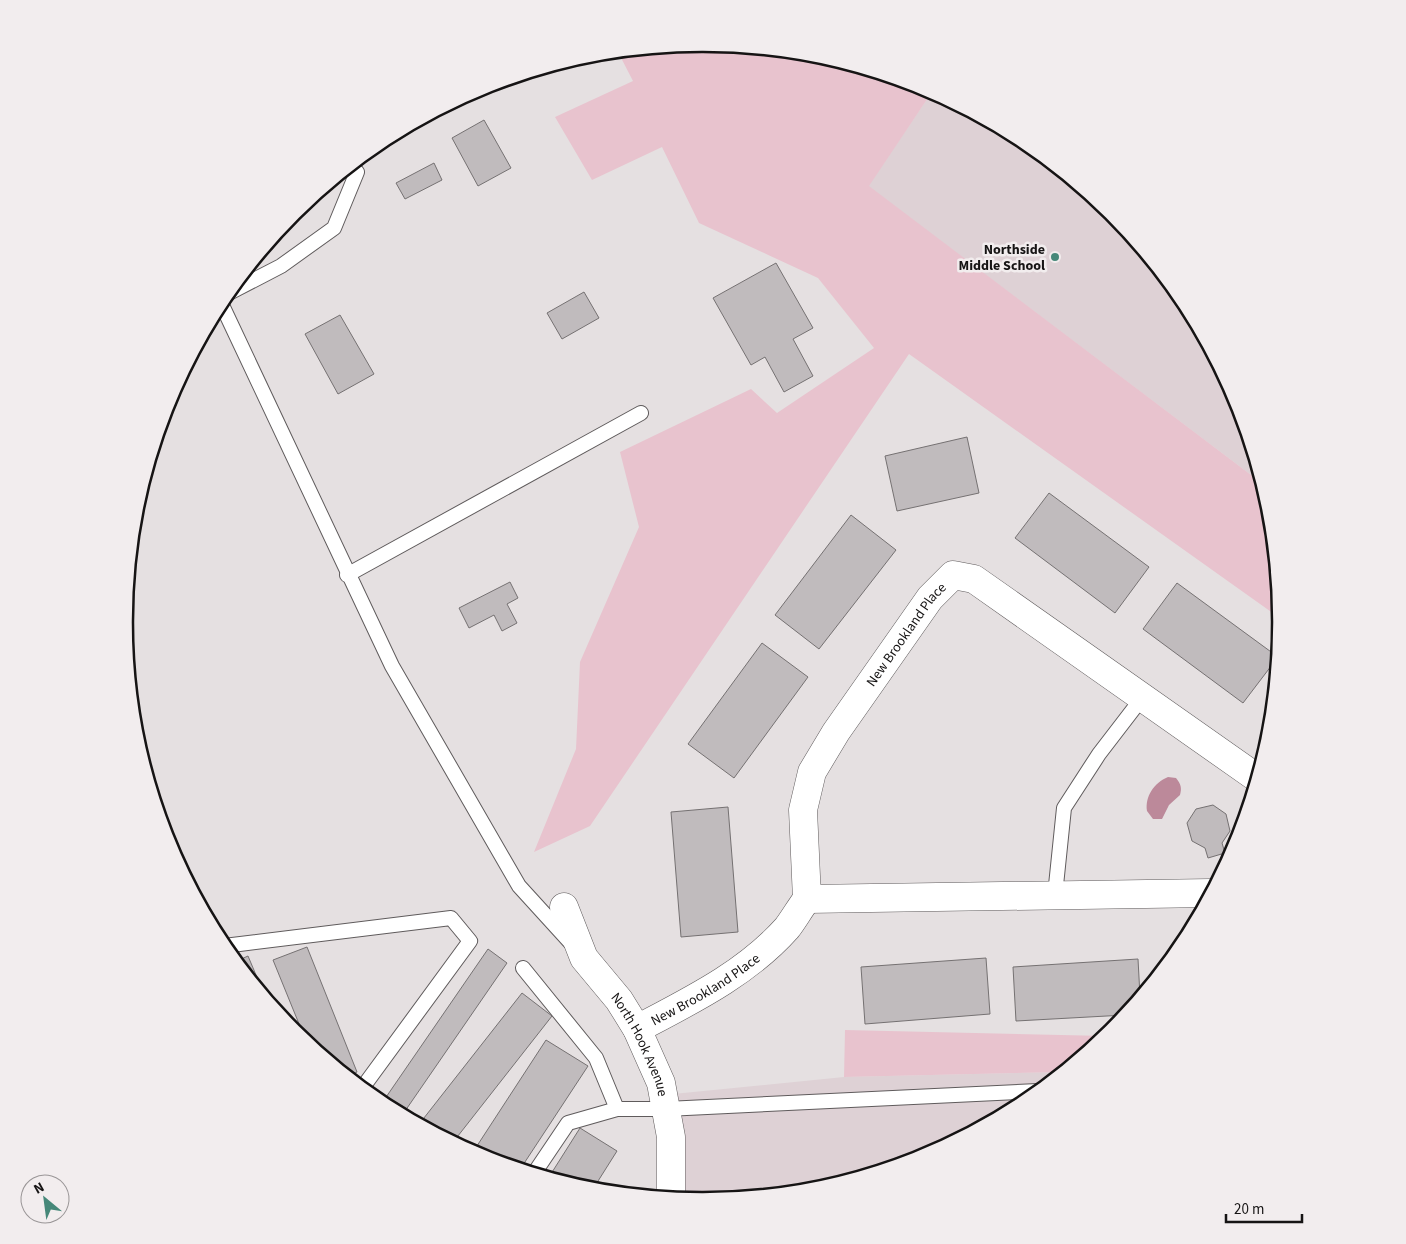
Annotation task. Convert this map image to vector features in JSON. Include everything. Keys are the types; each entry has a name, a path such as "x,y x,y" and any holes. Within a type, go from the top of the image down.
{"street":[{"name":"New Brookland Place","path":"637,1029 702,995 740,969 787,928 807,899 803,810 812,772 836,732 930,598 953,575 974,579 1251,774"},
{"path":"807,899 1204,893"},
{"name":"North Hook Avenue","path":"564,907 584,958 619,1000 637,1029 661,1083 671,1136 671,1190"}],"lane":[{"path":"244,285 281,266 334,228 357,172"},
{"path":"225,312 347,575 392,666 519,886 584,958"},
{"path":"347,575 641,413"},
{"path":"1055,896 1064,808 1099,754 1142,698"},
{"path":"234,945 451,918 470,941 367,1082"},
{"path":"523,968 596,1058 617,1109"},
{"path":"539,1167 568,1123 617,1109 666,1109 1025,1092"}],"shaded area":[{"path":"703,52 740,54 814,63 886,83 927,99 869,186 1253,477 1262,511 1268,548 1272,612 909,354 590,826 534,852 576,749 580,662 639,527 620,452 751,389 777,413 874,348 818,278 699,223 662,147 592,180 555,117 633,81 621,58"},
{"name":"Northside Middle School","path":"927,99 988,129 1050,170 1106,219 1155,275 1177,306 1214,370 1242,439 1253,477 868,186"},
{"path":"1168,777 1178,780 1181,786 1180,795 1169,805 1162,819 1153,819 1147,811 1147,800 1155,786"},
{"path":"845,1030 1094,1036 1052,1072 844,1077"},
{"path":"1052,1072 1019,1096 955,1133 886,1161 814,1181 777,1187 703,1192 670,1190 663,1095 844,1077"}],"building":[{"path":"484,120 511,168 478,186 452,138"},
{"path":"434,163 442,180 405,199 396,183"},
{"path":"776,263 813,328 793,339 813,376 784,392 765,357 751,365 713,298"},
{"path":"584,292 599,318 562,339 547,313"},
{"path":"340,315 374,374 338,394 305,334"},
{"path":"967,437 979,493 897,511 885,456"},
{"path":"1049,493 1149,567 1115,613 1015,538"},
{"path":"851,515 896,550 819,649 775,615"},
{"path":"510,582 518,598 507,604 517,623 502,631 494,615 469,628 459,608"},
{"path":"1177,583 1271,652 1270,667 1243,703 1143,629"},
{"path":"762,643 808,677 734,778 688,744"},
{"path":"1213,805 1226,814 1230,831 1222,843 1224,851 1223,854 1208,858 1205,848 1192,841 1187,823 1196,809"},
{"path":"728,807 738,932 681,937 671,812"},
{"path":"307,947 357,1072 355,1073 299,1024 273,960"},
{"path":"488,949 507,963 407,1108 387,1096"},
{"path":"248,956 256,975 251,969 243,958"},
{"path":"986,958 990,1014 865,1024 861,967"},
{"path":"1138,959 1140,987 1114,1016 1016,1021 1013,967"},
{"path":"522,993 552,1016 458,1136 424,1118"},
{"path":"546,1040 588,1066 525,1162 478,1145"},
{"path":"580,1128 617,1151 597,1182 553,1171"}],"place":[{"name":"Northside Middle School","path":"1055,257"}]}
